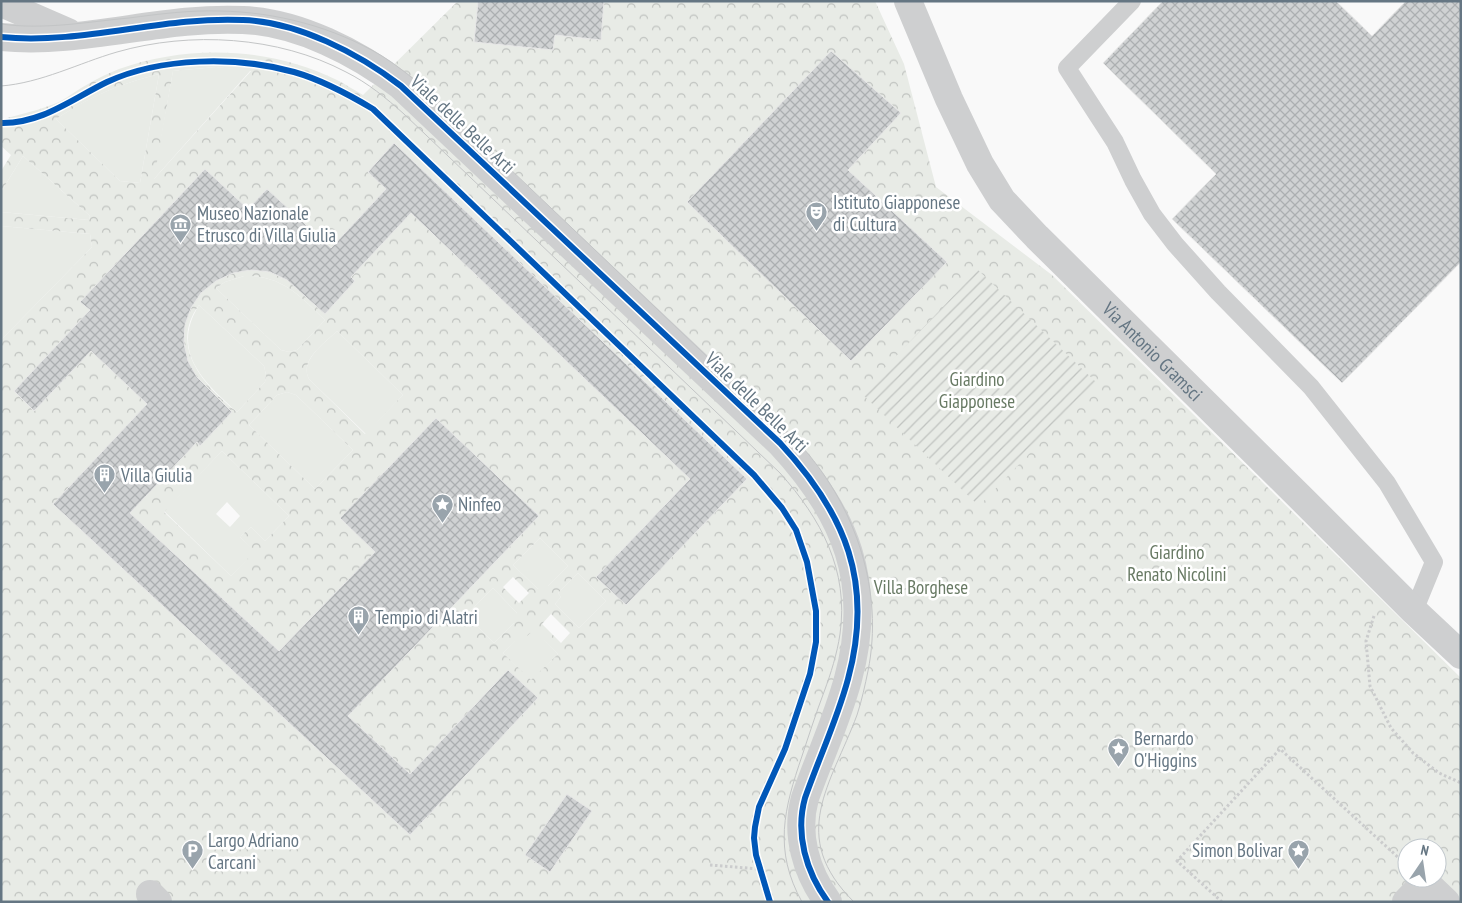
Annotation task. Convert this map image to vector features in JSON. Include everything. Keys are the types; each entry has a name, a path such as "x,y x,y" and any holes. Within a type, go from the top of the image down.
{"street":[{"name":"Via Antonio Gramsci","path":"908,1 935,68 961,125 983,171 1002,200 1037,238 1392,590 1461,655"},
{"path":"1,3 79,36"},
{"name":"Viale delle Belle Arti","path":"1,37 79,36 192,22 241,20 294,30 347,51 379,69 401,86 780,443 808,474 830,510 852,561 855,576 858,608 848,679 808,790 802,814 801,834 806,856 813,876 828,902"},
{"path":"1406,902 1425,882 1446,902"}],"lane":[{"path":"1132,1 1067,68 1115,142 1152,214 1175,244 1218,292 1311,387 1387,483 1434,562 1414,611"}],"path":[{"path":"1392,590 1378,603 1366,641 1370,686 1391,728 1413,753 1439,773 1461,783"},
{"path":"1222,902 1177,860 1280,749 1397,857"},
{"path":"710,865 758,866 762,878"}],"green space":[{"name":"Villa Borghese","path":"458,1 875,1 904,64 936,187 1052,275 1461,678 1461,902 1,902 1,340 92,247 90,234 1,226 1,212 89,220 90,216 23,156 1,192 1,171 11,155 1,146 1,120 59,102 92,82 119,69 173,56 201,53 257,55 311,69 337,80 363,95","holes":["216,67 251,71 154,179 173,71","159,74 140,183 120,181 56,119 93,98 131,82","244,276 269,279 280,283 298,295 325,320 297,350 289,352 281,350 216,288 225,282","199,305 264,366 265,382 237,412 213,391 194,365 189,351 187,336 190,321","337,331 403,395 365,434 309,379 307,372 307,365 315,352","287,392 296,395 353,450 315,489 249,425 277,395","222,451 289,516 265,541 251,527 240,537 254,552 231,576 164,512","540,538 568,566 548,586 545,583 538,589 513,565","578,573 606,601 579,628 555,604 561,597 558,593","513,577 529,593 519,603 503,587","493,588 517,613 510,619 514,623 494,643 466,615","551,614 570,633 561,643 542,624","534,630 558,654 531,680 503,653 523,633 527,636"]},
{"path":"216,67 251,70 153,180 173,71"},
{"path":"159,74 140,183 120,181 56,119 80,104 105,92"},
{"path":"23,156 90,216 89,220 1,212 1,192"},
{"path":"1,226 90,234 92,247 1,340"},
{"name":"Giardino Giapponese","path":"978,270 1097,383 979,506 861,393"},
{"path":"244,276 269,279 280,283 298,295 325,320 297,350 289,352 281,350 216,288 225,282"},
{"path":"199,305 264,366 265,382 237,412 203,377 195,365 190,352 188,337 191,322"},
{"path":"337,331 403,395 366,434 309,379 307,372 307,365 315,352"},
{"path":"287,392 296,395 353,450 315,489 249,425 277,395"},
{"path":"222,451 289,516 265,541 251,527 240,537 255,552 231,576 164,511","holes":["227,502 240,516 230,527 216,514"]},
{"path":"540,538 568,566 548,586 538,589 513,565"},
{"path":"578,573 606,601 579,628 555,604 561,597 558,593"},
{"path":"493,588 517,613 514,623 494,643 466,615"},
{"path":"534,629 558,654 531,681 503,653 523,632"}],"building":[{"path":"478,1 604,1 601,40 555,35 553,50 474,42"},
{"path":"1163,1 1336,1 1372,36 1406,1 1461,1 1461,262 1342,383 1172,219 1216,174 1103,63"},
{"name":"Istituto Giapponese di Cultura","path":"831,51 901,113 848,170 947,262 851,361 687,202"},
{"name":"Villa Giulia","path":"394,143 747,479 626,605 596,577 690,479 411,213 351,277 355,281 325,314 287,280 270,272 251,270 233,273 216,281 201,293 191,308 185,325 184,343 188,361 197,377 232,412 200,446 197,442 130,513 279,651 375,552 340,518 436,418 539,516 348,716 410,774 508,670 538,698 410,835 53,504 147,404 91,351 34,411 14,391 90,310 80,302 205,169 248,209 267,189 331,248 386,189 368,172"},
{"path":"567,794 592,811 550,872 525,855"}],"tram line":[{"path":"1,24 49,26 186,12 241,12 262,14 304,23 324,29 364,46 388,60 425,88 804,449 822,472 838,498 851,525 861,552 868,581 872,611 872,641 863,693 857,715 827,788 821,810 819,832 823,855 834,878 854,902"},
{"path":"1,86 31,81 117,52 145,45 174,41 204,40 263,44 320,60 346,72 376,91 404,114 780,473 808,509 829,547 836,567 842,611 840,634 834,663 796,775 786,812 784,829 787,865 802,902"}],"cycle path":[{"path":"1,37 62,37 183,22 243,20 264,22 306,33 347,51 401,86 780,443 822,496 837,524 848,552 855,581 858,612 855,644 848,679 805,798 802,812 801,825 804,852 814,878 828,902"},
{"path":"1,123 16,122 43,115 107,82 128,74 175,64 199,62 248,63 294,72 335,88 373,109 754,475 782,508 796,530 807,562 816,611 816,642 810,674 785,749 759,807 755,827 756,855 770,902"}],"place":[{"name":"Istituto Giapponese di Cultura","path":"817,232"},
{"name":"Museo Nazionale Etrusco di Villa Giulia","path":"181,243"},
{"name":"Villa Giulia","path":"105,494"},
{"name":"Ninfeo","path":"442,523"},
{"name":"Tempio di Alatri","path":"359,636"},
{"name":"Bernardo O'Higgins","path":"1118,768"},
{"name":"Simon Bolivar","path":"1299,869"},
{"name":"Largo Adriano Carcani","path":"192,870"}],"park label":[{"name":"Giardino Renato Nicolini","path":"1177,563"}]}
